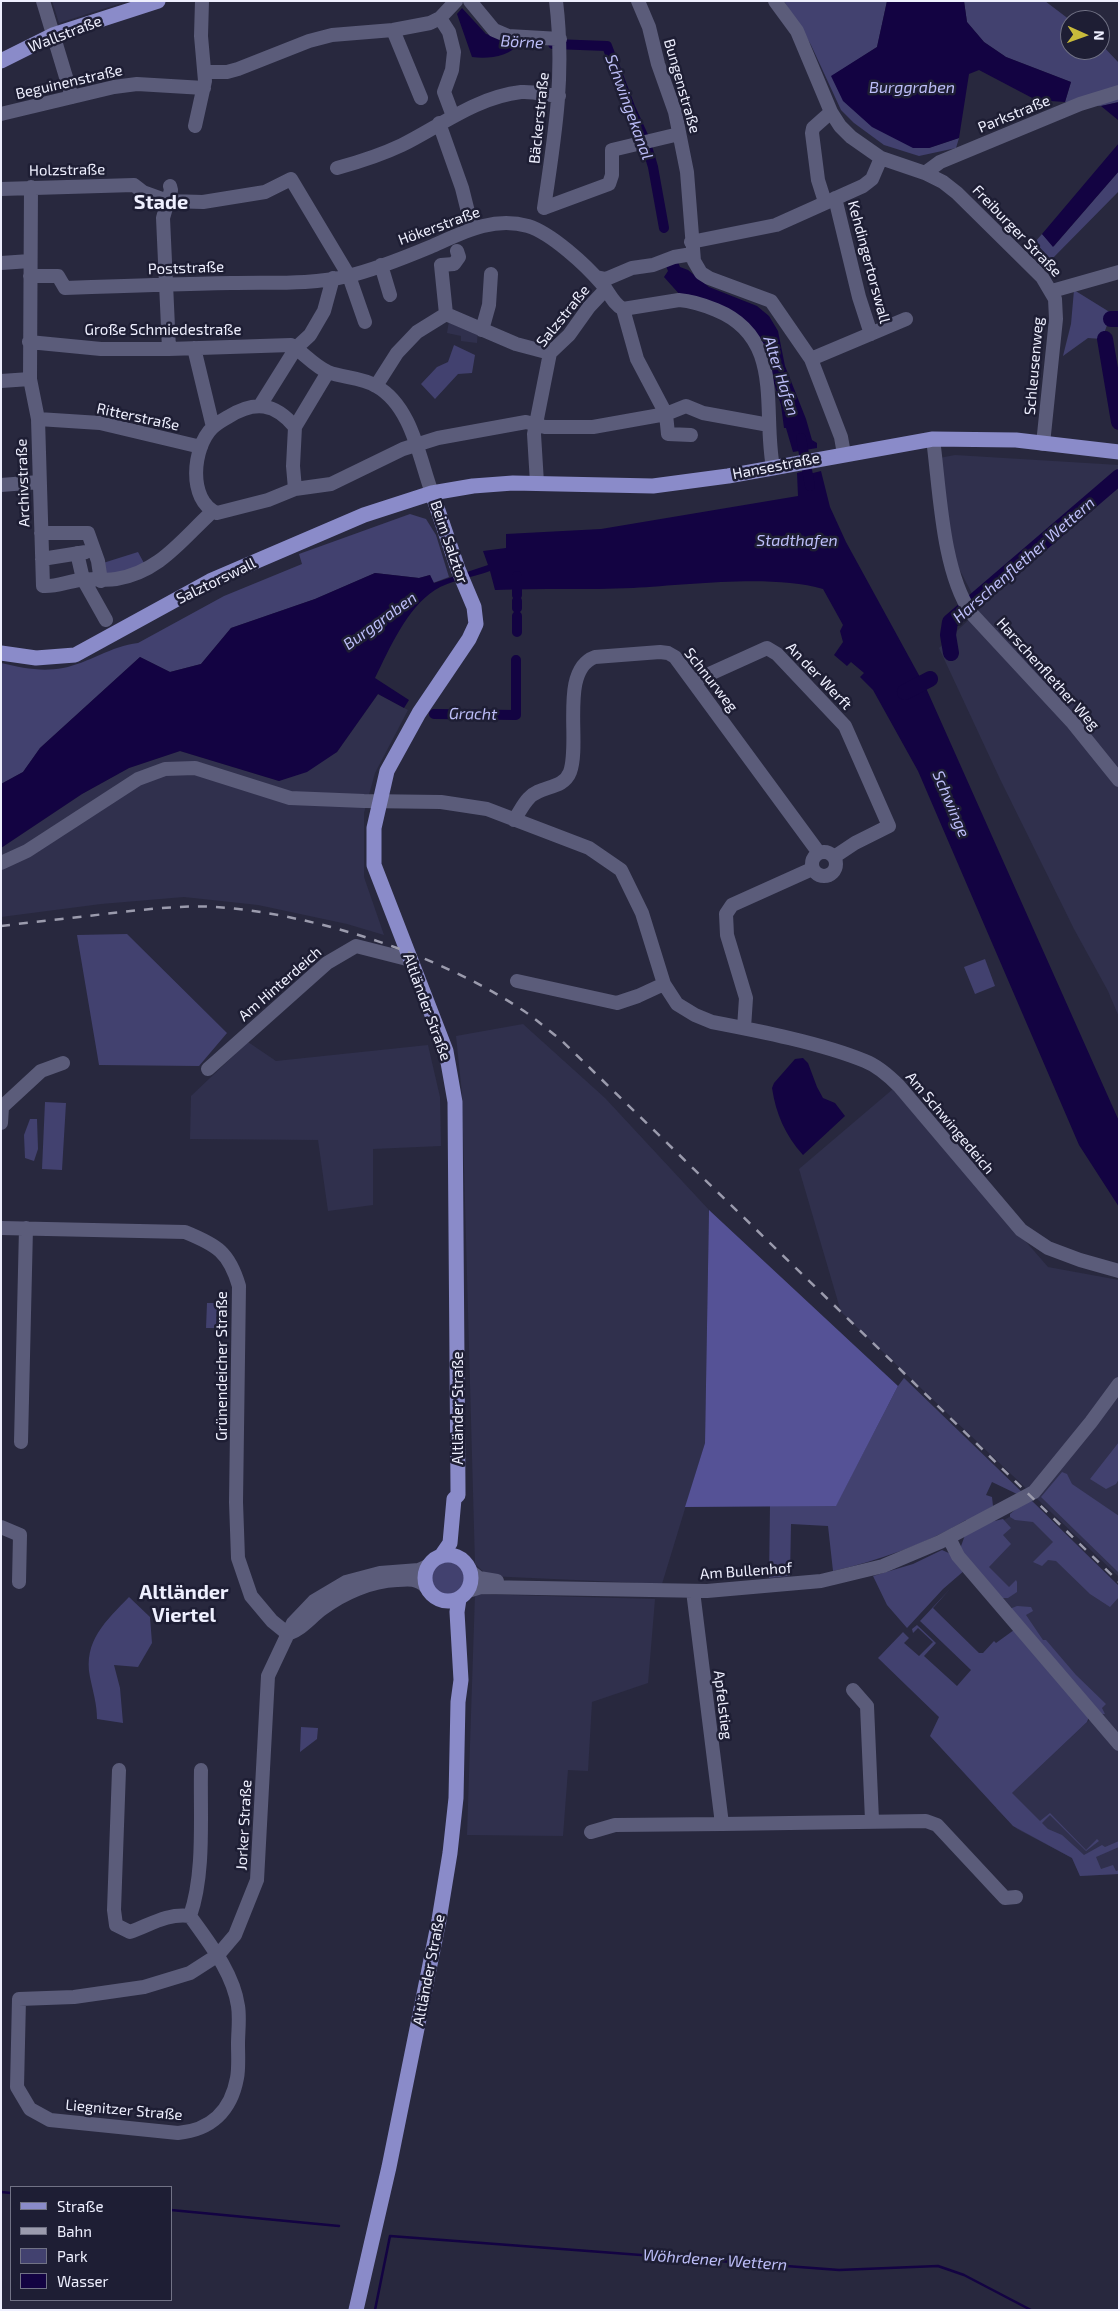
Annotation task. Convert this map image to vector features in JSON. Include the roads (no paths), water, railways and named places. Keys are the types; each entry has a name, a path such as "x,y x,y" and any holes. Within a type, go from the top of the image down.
{"main road":[{"name":"Wallstraße","path":"1,61 53,35 158,1"},
{"name":"Hansestraße","path":"432,493 473,486 538,484 653,486 933,439 1016,440 1117,452"},
{"name":"Beim Salztor","path":"432,493 460,575 477,617 469,639"},
{"name":"Salztorswall","path":"1,653 36,658 75,655 210,581 364,515 432,493"},
{"name":"Altländer Straße","path":"466,1565 458,1549 461,1499 458,1495 455,1102 446,1051 374,865 374,828 378,802 387,771 419,713 469,639"},
{"name":"Altländer Straße","path":"441,1556 449,1545 453,1525 454,1499 458,1495"},
{"path":"452,1555 466,1565 471,1581 463,1595 443,1601 432,1596 426,1587 424,1577 428,1566 441,1556 452,1555"},
{"name":"Altländer Straße","path":"458,1702 461,1680 457,1612 463,1595"},
{"name":"Altländer Straße","path":"356,2310 374,2234 446,1880 456,1798 458,1702 451,1624 443,1601"}],"street":[{"path":"43,1 72,97"},
{"path":"195,126 206,72 201,36 202,1"},
{"path":"470,1 494,30 508,36 560,39"},
{"name":"Bäckerstraße","path":"556,1 561,57 559,96 544,208 605,186 611,180 612,150 679,134"},
{"name":"Bungenstraße","path":"638,1 649,27 658,64 675,112 687,172 692,248"},
{"name":"Freiburger Straße","path":"775,1 797,31 831,112 851,137 881,158 925,173 943,182 957,193 1042,277 1052,291 1119,272"},
{"path":"206,72 227,72 238,69 309,41 325,37 418,26 449,10 449,32 454,52 452,70 444,92 453,116"},
{"path":"393,30 421,98"},
{"name":"Beguinenstraße","path":"1,114 114,87 137,84 204,88"},
{"path":"337,168 372,158 404,144 453,116 500,96 522,92 559,96"},
{"name":"Parkstraße","path":"925,173 940,162 1080,104 1119,92"},
{"name":"Kehdingertorswall","path":"831,112 813,128 818,180 830,200 871,334"},
{"path":"439,123 462,188 472,228"},
{"path":"603,282 632,268 653,265 692,248 776,225 863,186 872,178 881,158"},
{"path":"168,201 203,202 265,192 291,179 349,276 365,322"},
{"name":"Holzstraße","path":"1,189 30,186 134,185 143,192 168,201"},
{"name":"Archivstraße","path":"30,186 28,342 30,379 38,419 43,586 52,587 83,579"},
{"path":"169,349 163,218 171,190 170,186"},
{"name":"Hökerstraße","path":"349,276 430,247 472,228 508,223 537,230 553,240 603,282 617,306 623,309"},
{"path":"692,248 697,267 709,278 772,301 811,359 841,437 844,454"},
{"path":"446,314 441,265 454,264 458,257 457,251"},
{"path":"1,263 30,261"},
{"path":"381,265 390,296"},
{"path":"482,330 489,305 491,274"},
{"name":"Poststraße","path":"30,276 58,276 65,288 286,282 349,276"},
{"path":"262,404 296,348 310,336 324,311 333,278"},
{"name":"Salzstraße","path":"538,484 535,425 550,353 569,335 589,307 603,282"},
{"name":"Schleusenweg","path":"1043,444 1056,318 1055,299 1052,291"},
{"path":"691,435 668,434 666,414 637,359 623,309 688,300 724,313 752,335 767,377 770,400 769,449 773,467"},
{"path":"446,314 516,344 550,353"},
{"path":"296,348 302,355 328,372 376,386 397,353 417,332 446,314"},
{"path":"811,359 906,319"},
{"name":"Große Schmiedestraße","path":"28,342 101,349 169,349 291,344 296,348"},
{"path":"194,348 213,427"},
{"path":"295,489 293,466 295,427 328,372"},
{"path":"1,381 30,379"},
{"name":"Beim Salztor","path":"376,386 396,404 406,418 432,493"},
{"path":"295,427 283,415 262,404 236,411 213,427 202,447 197,467 198,487 204,502 217,513 268,500 295,489 331,484 415,444 526,422 545,427 593,427 666,414 686,406 703,414 769,425"},
{"name":"Ritterstraße","path":"38,419 100,423 202,447"},
{"name":"Harschenflether Weg","path":"933,439 948,552 962,600 971,613 1073,723 1119,780"},
{"path":"1,485 39,482"},
{"path":"83,579 101,581 136,574 170,554 213,511"},
{"path":"41,533 88,533 95,552 101,581"},
{"path":"42,559 95,552"},
{"path":"77,553 83,579 106,620"},
{"name":"An der Werft","path":"694,681 767,648 776,654 845,726 889,826 855,843 834,857"},
{"name":"Schnurweg","path":"514,820 529,798 541,789 556,786 570,773 577,672 587,660 622,654 668,652 675,657 694,681 819,853"},
{"name":"Am Schwingedeich","path":"1,863 27,852 138,779 165,769 195,768 290,798 378,802 441,802 487,809 588,848 621,870 642,913 664,984 678,1004 695,1015 712,1022 824,1048 867,1062 889,1076 1021,1230 1048,1248 1080,1260 1119,1271"},
{"path":"827,852 834,857 835,868 830,875 820,876 812,870 812,862 819,853 827,852"},
{"path":"744,1028 746,998 728,935 726,914 732,905 812,870"},
{"name":"Am Hinterdeich","path":"208,1069 328,963 356,946 411,960"},
{"path":"517,981 617,1003 664,984"},
{"path":"1,1123 2,1106 41,1070 63,1063"},
{"name":"Grünendeicher Straße","path":"1,1228 185,1232 210,1242 233,1266 239,1286 236,1502 238,1558 250,1596 272,1621 288,1634"},
{"path":"21,1442 26,1228"},
{"name":"Am Bullenhof","path":"463,1595 480,1587 692,1591 839,1578 899,1561 948,1538 1034,1492 1119,1384"},
{"path":"1,1527 20,1535 19,1582"},
{"path":"948,1538 958,1556 1119,1744"},
{"name":"Am Bullenhof","path":"466,1565 482,1579 539,1588"},
{"name":"Jorker Straße","path":"19,1999 74,1997 144,1987 190,1973 218,1955 234,1935 257,1880 268,1676 293,1623 304,1610 322,1596 341,1585 380,1573 418,1570 428,1566"},
{"path":"288,1634 299,1630 333,1601 373,1583 413,1579 426,1587"},
{"name":"Apfelstieg","path":"692,1591 722,1824"},
{"path":"853,1690 868,1706 872,1820"},
{"path":"119,1770 114,1910 116,1926 130,1932 164,1918 177,1915 190,1916 195,1900 198,1879 201,1770"},
{"path":"591,1832 615,1825 872,1820 926,1821 936,1825 1005,1898 1016,1897"},
{"name":"Liegnitzer Straße","path":"19,1999 17,2087 30,2110 50,2120 178,2133 195,2131 213,2122 225,2108 237,2077 238,2006 218,1955 190,1916"}],"water":[{"name":"Burggraben","path":"887,1 964,1 967,22 984,42 1006,57 1071,82 1065,102 1036,100 979,70 969,74 959,138 929,148 913,148 872,127 843,101 831,76 877,47"},
{"name":"Börne","path":"462,8 486,34 519,43 515,48 498,56 472,57 457,14"},
{"path":"1119,102 1119,123 1101,106"},
{"path":"1119,143 1119,171 1053,247 1042,234"},
{"name":"Alter Hafen","path":"678,262 680,267 688,270 709,287 757,306 769,316 778,331 785,366 806,419 812,440 817,443 817,448 793,452 786,428 784,428 781,405 757,338 681,296 664,277 668,271 666,266"},
{"name":"Stadthafen","path":"804,471 805,475 821,471 830,507 846,542 926,688 1119,1121 1119,1207 1079,1145 918,771 873,690 860,677 864,673 851,662 847,666 834,655 843,642 840,631 843,625 823,589 779,582 755,581 616,589 495,590 490,571 454,582 435,590 407,618 375,678 409,700 404,708 378,694 337,752 307,772 279,781 180,751 129,768 82,794 1,848 1,784 23,772 40,748 140,657 170,672 201,664 231,628 315,599 375,573 419,578 430,575 434,583 488,565 483,551 506,548 506,534 601,529 798,496 797,473"},
{"path":"803,1058 808,1063 823,1098 835,1103 845,1116 803,1155 791,1140 782,1124 772,1088 774,1083 795,1059"}],"waterway":[{"name":"Schwingekanal","path":"553,44 607,46 630,107 645,140 653,167 664,228"},
{"name":"Harschenflether Wettern","path":"1111,319 1119,319"},
{"name":"Harschenflether Wettern","path":"1105,339 1119,422"},
{"name":"Schwinge","path":"801,438 810,486"},
{"name":"Harschenflether Wettern","path":"951,653 948,635 950,622 1119,477"},
{"name":"Gracht","path":"517,576 517,595"},
{"name":"Gracht","path":"517,601 517,608"},
{"name":"Gracht","path":"517,616 517,632"},
{"name":"Gracht","path":"434,714 516,715 516,660"},
{"name":"Harschenflether Wettern","path":"905,692 930,679"},
{"path":"1,2192 10,2193"},
{"path":"172,2210 339,2226"},
{"name":"Wöhrdener Wettern","path":"375,2310 390,2236 839,2270 938,2266 964,2275 1031,2310"}],"railway":[{"path":"1,926 180,907 216,907 254,911 335,928 376,941 416,955 491,991 524,1011 560,1039 1119,1582"}],"district":[{"name":"Stade","path":"161,202"},
{"name":"Altländer Viertel","path":"184,1604"}]}
